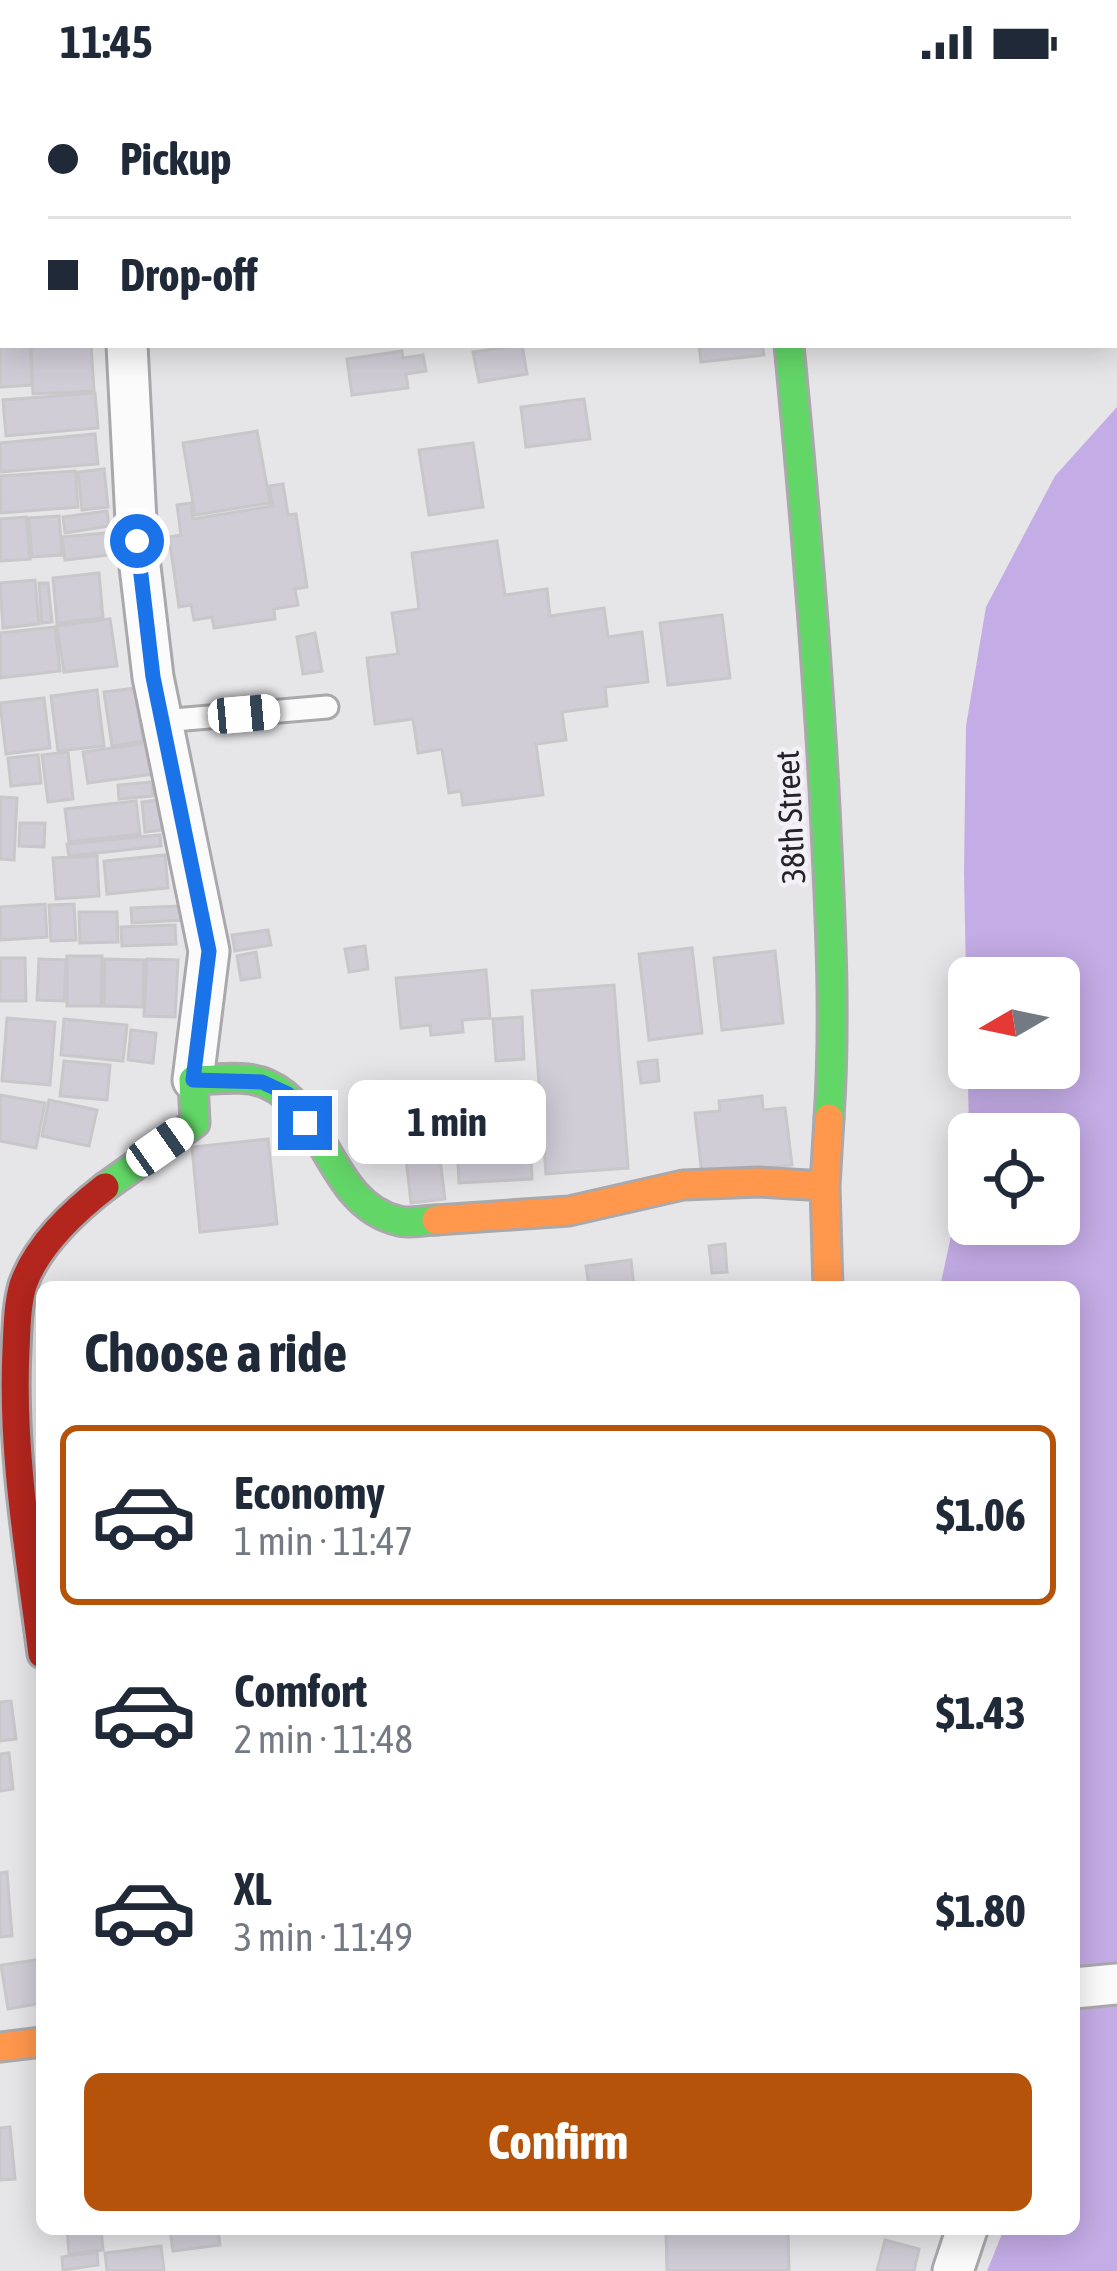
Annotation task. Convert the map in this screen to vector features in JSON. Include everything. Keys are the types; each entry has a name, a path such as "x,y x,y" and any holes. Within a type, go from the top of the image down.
{"street":[{"path":"36,1607 12,1385 24,1280 53,1238 85,1206 130,1167 194,1123 193,1080 209,951 153,677 137,541 127,348"},
{"name":"38th Street","path":"789,348 815,612 831,923 833,1058 824,1186 828,1281"},
{"path":"193,1080 262,1082 288,1094 341,1181 380,1215 400,1222 569,1211 683,1185 824,1186"},
{"path":"1080,1987 1117,1984"},
{"path":"0,2047 36,2043"},
{"path":"953,2271 965,2235"}],"lane":[{"path":"162,721 327,707"}],"shaded area":[{"path":"1117,407 1117,2271 987,2271 1002,2235 1080,2235 1080,1281 941,1281 949,1245 1080,1245 1080,1113 969,1113 968,1089 1080,1089 1080,957 966,957 966,726 986,607 1055,476"}],"building":[{"path":"0,348 30,348 32,385 0,387"},
{"path":"31,348 91,348 94,391 33,394"},
{"path":"523,348 527,374 479,382 473,352"},
{"path":"699,348 763,348 764,355 701,362"},
{"path":"402,351 403,358 423,355 426,371 406,374 408,388 352,395 347,359"},
{"path":"95,393 98,428 6,436 3,400"},
{"path":"584,399 590,439 526,447 521,407"},
{"path":"257,431 270,503 195,515 183,443"},
{"path":"95,434 98,464 0,472 0,443"},
{"path":"473,443 483,507 429,515 419,450"},
{"path":"104,469 108,507 82,510 78,472"},
{"path":"75,471 78,507 1,513 0,476"},
{"path":"283,484 288,515 296,514 307,587 295,589 298,605 274,609 275,619 214,628 212,617 194,620 191,605 179,607 169,537 181,535 177,505 191,503 193,519 273,506 269,486"},
{"path":"107,511 109,526 65,533 63,517"},
{"path":"59,516 62,555 32,557 29,518"},
{"path":"26,517 30,559 0,561 0,519"},
{"path":"116,532 118,554 65,560 62,537"},
{"path":"497,541 505,595 547,589 550,616 604,608 608,637 642,632 648,682 605,687 607,706 562,712 566,740 536,744 543,795 463,805 461,791 449,793 442,749 418,753 413,719 375,724 367,658 398,654 392,613 419,609 412,553"},
{"path":"99,573 103,618 57,623 53,578"},
{"path":"35,580 39,624 3,628 0,583"},
{"path":"39,583 48,583 52,622 42,623"},
{"path":"722,615 730,678 668,685 660,623"},
{"path":"110,619 117,666 64,672 57,626"},
{"path":"55,627 60,671 0,678 0,633"},
{"path":"315,633 322,671 303,674 297,637"},
{"path":"135,688 143,741 112,746 104,692"},
{"path":"97,690 104,746 58,751 51,696"},
{"path":"44,698 50,748 6,754 0,703"},
{"path":"149,743 154,774 88,783 83,752"},
{"path":"68,752 73,799 48,802 42,755"},
{"path":"38,755 41,783 11,786 8,758"},
{"path":"152,782 153,796 119,799 118,785"},
{"path":"0,797 17,798 14,860 0,859"},
{"path":"158,800 162,830 145,832 142,802"},
{"path":"136,801 140,834 69,842 65,809"},
{"path":"20,823 45,823 44,847 19,846"},
{"path":"160,835 161,846 69,856 67,844"},
{"path":"165,855 168,888 107,894 104,861"},
{"path":"97,856 99,896 56,899 53,858"},
{"path":"45,904 47,937 0,940 0,907"},
{"path":"74,904 76,940 51,941 49,905"},
{"path":"183,906 184,920 132,923 131,908"},
{"path":"79,912 117,912 118,942 80,943"},
{"path":"175,925 176,944 122,946 121,927"},
{"path":"268,930 271,945 235,951 232,935"},
{"path":"365,946 368,969 349,972 345,949"},
{"path":"692,948 702,1033 649,1040 639,954"},
{"path":"775,951 783,1023 722,1030 714,958"},
{"path":"256,952 260,977 241,980 237,956"},
{"path":"67,956 102,956 101,1006 67,1006"},
{"path":"0,958 25,958 26,1001 0,1001"},
{"path":"39,959 66,960 64,1001 37,1000"},
{"path":"105,959 144,960 143,1007 104,1006"},
{"path":"147,959 178,960 175,1017 144,1016"},
{"path":"486,970 490,1018 462,1020 463,1032 431,1035 430,1025 401,1028 396,978"},
{"path":"614,985 628,1168 546,1174 532,991"},
{"path":"522,1017 524,1059 496,1061 493,1019"},
{"path":"7,1018 55,1022 50,1085 2,1081"},
{"path":"64,1019 127,1025 123,1061 61,1055"},
{"path":"131,1030 156,1033 153,1063 128,1060"},
{"path":"657,1060 659,1081 641,1083 638,1062"},
{"path":"64,1061 110,1065 107,1100 60,1096"},
{"path":"0,1095 45,1103 36,1148 0,1141"},
{"path":"762,1096 763,1110 785,1108 792,1165 702,1175 695,1113 720,1111 719,1101"},
{"path":"49,1100 97,1110 89,1146 42,1136"},
{"path":"430,1101 433,1131 411,1134 407,1104"},
{"path":"529,1118 532,1179 459,1183 456,1122"},
{"path":"437,1136 445,1199 411,1203 404,1140"},
{"path":"268,1139 277,1224 200,1232 192,1147"},
{"path":"725,1244 727,1272 712,1273 709,1246"},
{"path":"631,1260 633,1281 588,1281 586,1266"},
{"path":"11,1701 16,1739 0,1741 0,1702"},
{"path":"9,1753 13,1789 0,1791 0,1754"},
{"path":"7,1872 12,1936 0,1937 0,1873"},
{"path":"36,1960 36,2004 8,2009 1,1965"},
{"path":"10,2127 15,2179 0,2180 0,2128"},
{"path":"67,2235 102,2235 103,2250 69,2254"},
{"path":"171,2235 219,2235 220,2245 173,2251"},
{"path":"666,2235 788,2235 789,2271 667,2271"},
{"path":"885,2240 919,2249 914,2271 877,2271"},
{"path":"161,2246 164,2271 107,2271 105,2253"},
{"path":"97,2252 98,2265 63,2270 62,2257"}],"traffic: fast":[{"path":"789,348 825,808 832,1002 829,1118"},
{"path":"105,1187 195,1123 193,1080 249,1079 287,1097 342,1177 376,1212 403,1222 436,1220"}],"traffic: slow":[{"path":"828,1281 829,1118"},
{"path":"436,1220 569,1211 683,1185 825,1186"},
{"path":"0,2047 36,2043"}],"traffic: jam":[{"path":"36,1608 19,1464 18,1309 29,1270 47,1243 105,1187"}],"route":[{"path":"137,541 153,677 209,951 193,1080 262,1082 288,1094 305,1123"}]}
